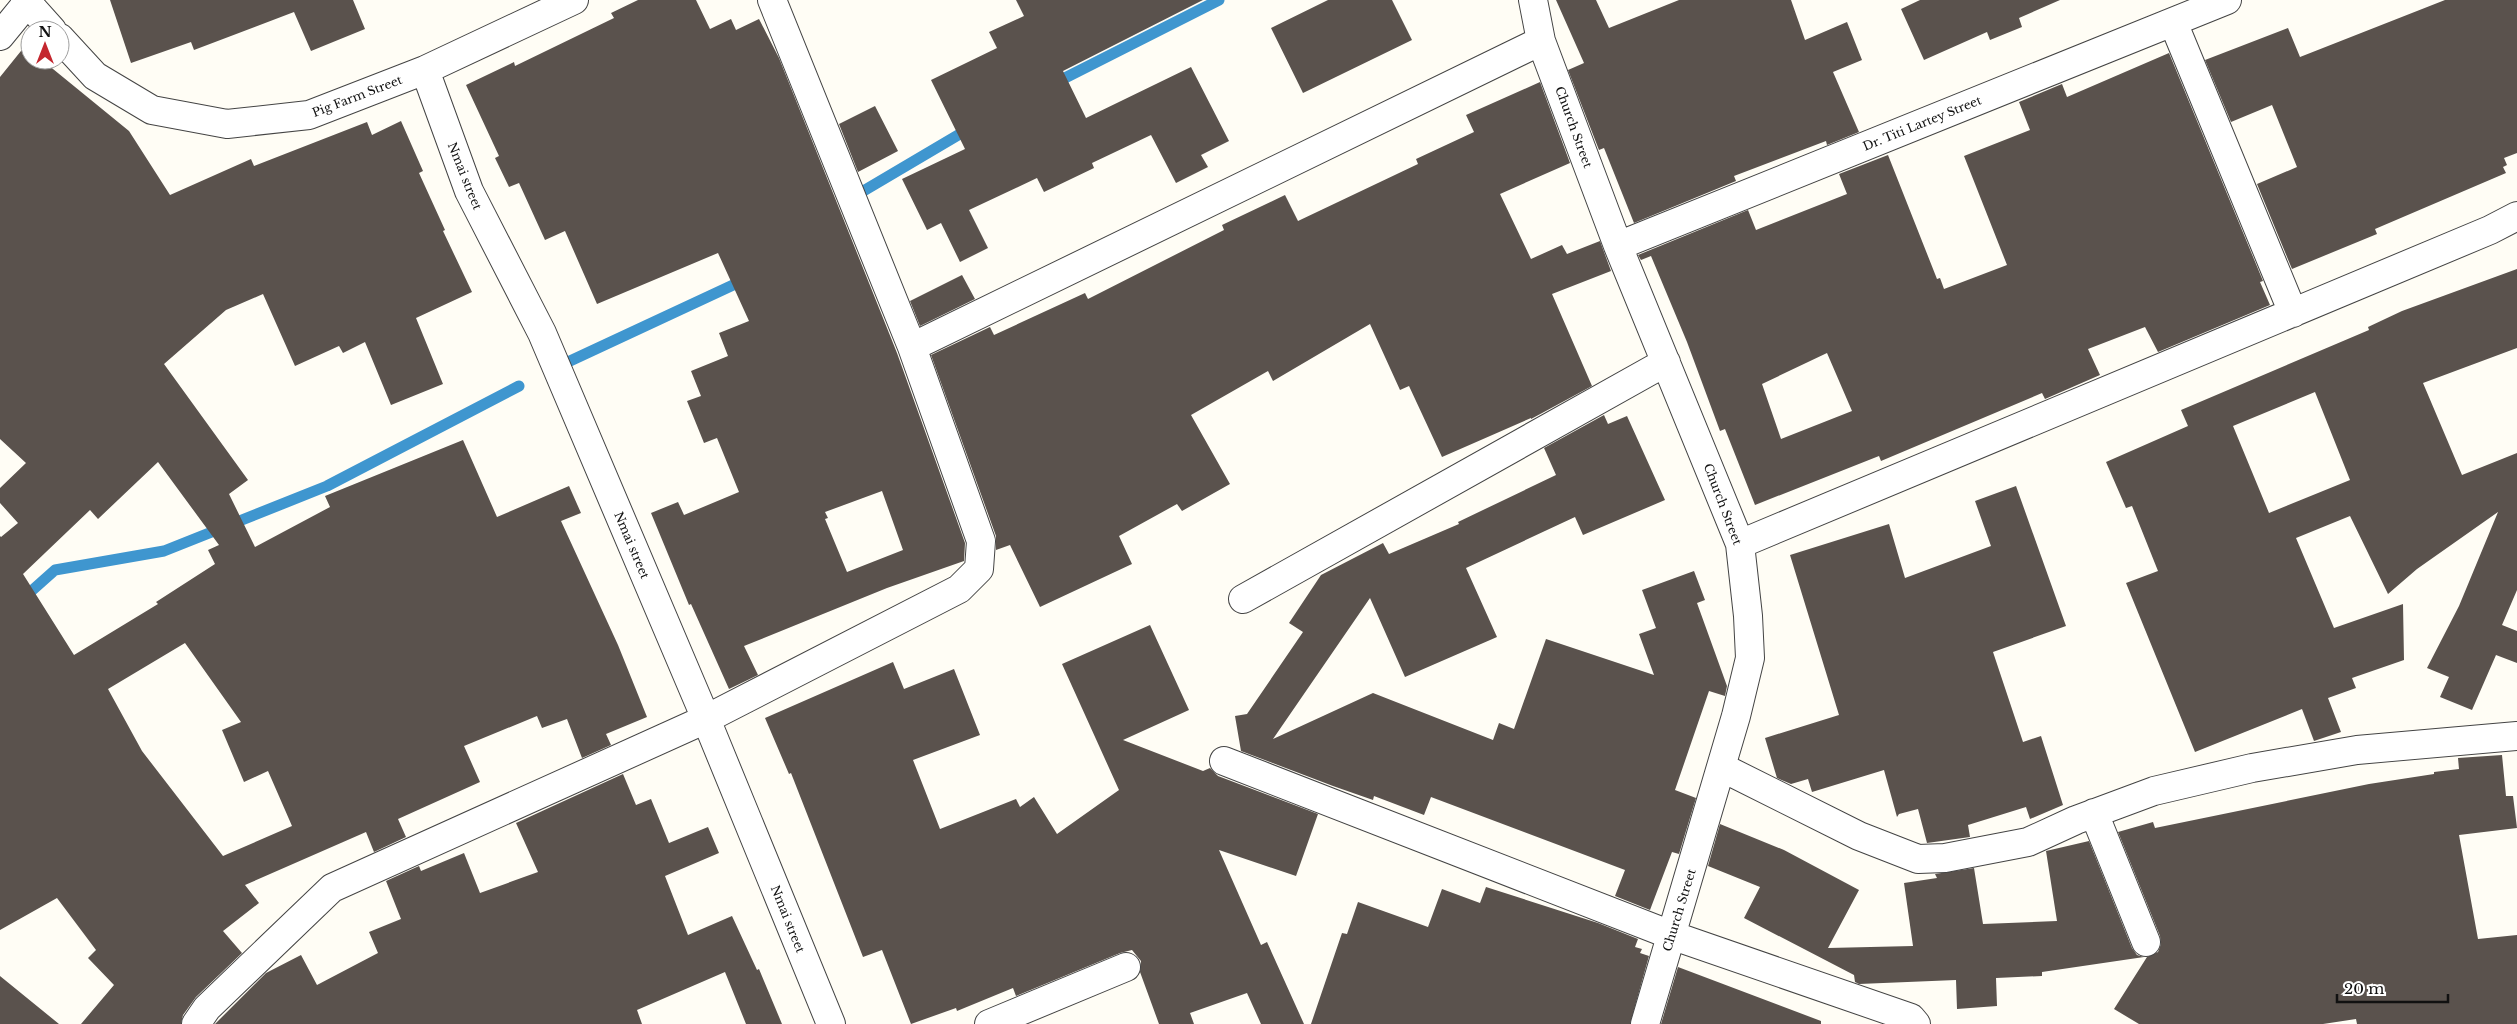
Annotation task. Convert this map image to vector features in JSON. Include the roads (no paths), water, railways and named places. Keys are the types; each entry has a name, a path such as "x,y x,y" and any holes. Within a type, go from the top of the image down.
{"street":[{"name":"Pig Farm Street","path":"70,49 96,76 152,110 227,124 309,115 425,70 574,0"},
{"path":"196,1024 207,1008 332,888 706,719 959,589 979,568 981,541 912,347 772,0"},
{"name":"Church Street","path":"1533,0 1541,41 1618,246 1740,544 1748,616 1750,658 1721,767 1645,1024"},
{"name":"Dr. Titi Lartey Street","path":"1618,246 2227,0"},
{"path":"0,36 26,2 43,20"},
{"path":"2173,22 2293,313"},
{"path":"912,347 1541,41"},
{"name":"Nmai street","path":"425,70 469,190 542,333 706,719 831,1024"},
{"path":"1740,544 2490,230 2517,216"},
{"path":"1243,599 1666,362"},
{"path":"1721,767 1859,836 1918,859 1945,858 2028,842 2094,813 2154,791 2252,768 2357,750 2517,736"},
{"path":"1224,761 1671,935 1912,1018 1916,1024"},
{"path":"2094,813 2146,942"},
{"path":"989,1024 1126,968"}],"waterway":[{"path":"1053,84 1219,0"},
{"path":"860,193 970,128"},
{"path":"570,361 746,279"},
{"path":"0,619 55,570 164,551 327,486 519,386"}]}
